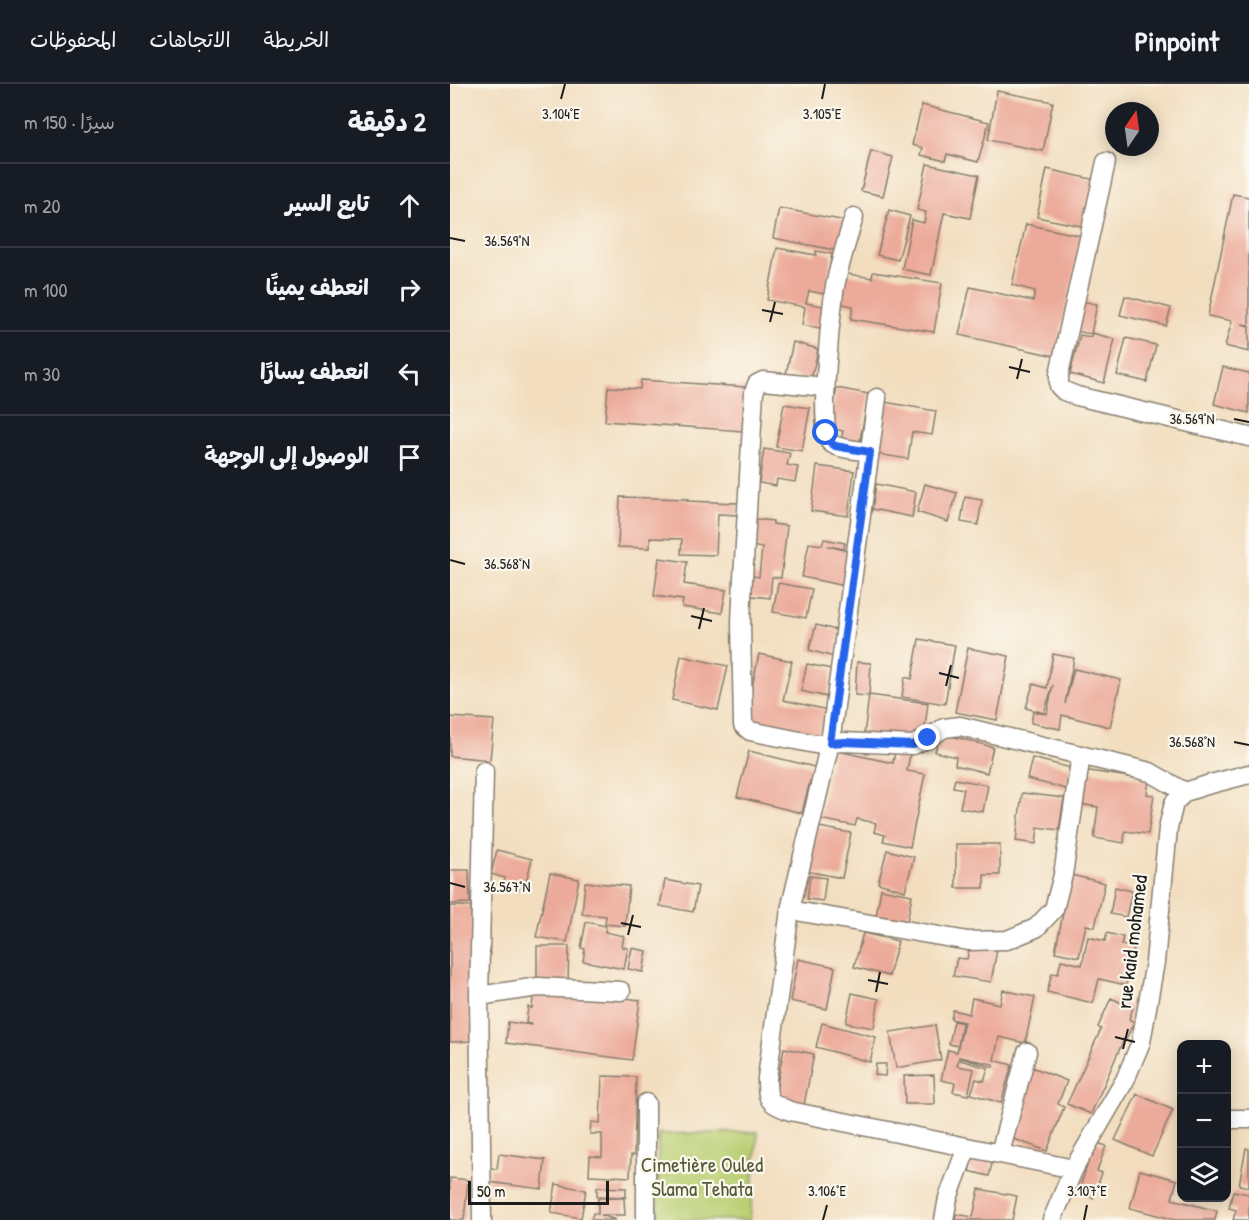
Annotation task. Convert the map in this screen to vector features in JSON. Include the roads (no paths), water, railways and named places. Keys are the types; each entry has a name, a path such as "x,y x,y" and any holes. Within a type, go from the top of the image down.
{"street":[{"path":"1106,162 1059,375 1059,386 1064,391 1077,396 1249,437"},
{"path":"854,217 834,292 825,387 826,433 829,441 835,446 870,452"},
{"path":"825,387 763,381 757,384 754,392 742,578 743,725 750,731 815,744 844,742 913,745 944,728 960,726 1149,772 1185,792 1249,774"},
{"path":"877,398 830,743 790,910 767,1078 767,1096 774,1104 790,1112 1074,1169"},
{"path":"790,910 968,941 1007,940 1036,928 1054,909 1063,875 1081,755"},
{"path":"482,1220 479,996 484,771"},
{"name":"rue kaid mohamed","path":"1052,1220 1074,1169 1125,1080 1141,1042 1155,962 1168,828 1174,803 1185,792"},
{"path":"479,996 538,987 621,991"},
{"path":"1000,1153 1027,1052"},
{"path":"646,1103 646,1220"},
{"path":"1231,1119 1249,1119"},
{"path":"944,1220 948,1198 967,1146"}],"park label":[{"name":"Cimetière Ouled Slama Tehata","path":"702,1177"}]}
